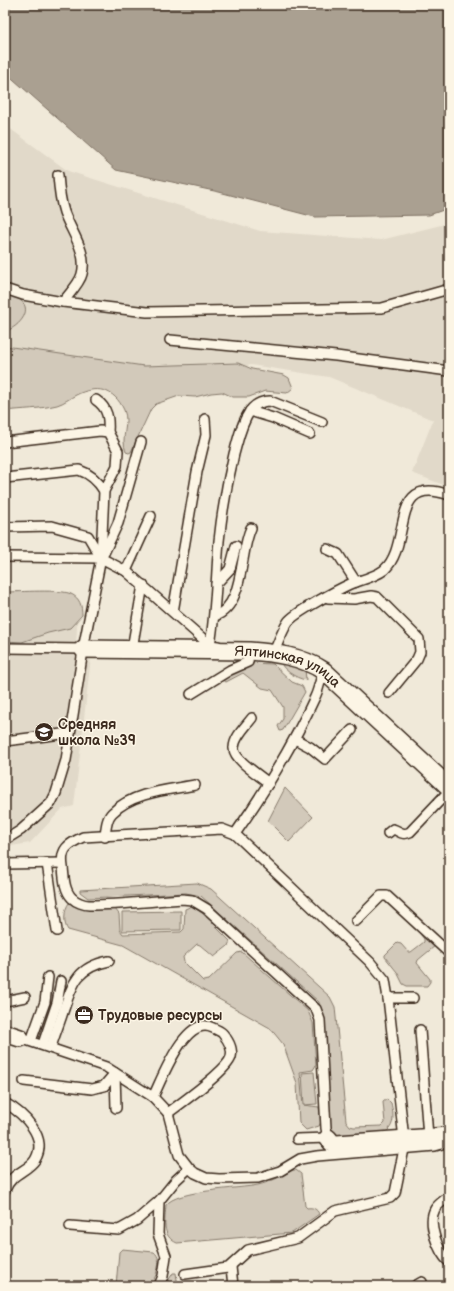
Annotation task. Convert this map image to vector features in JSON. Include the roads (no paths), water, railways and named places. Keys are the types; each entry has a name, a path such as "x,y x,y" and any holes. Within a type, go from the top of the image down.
{"street":[{"name":"Ялтинская улица","path":"83,649 274,652 302,659 324,671 449,787"},
{"path":"328,1138 332,1143 337,1144 404,1144 428,1137 449,1136"}],"lane":[{"path":"58,175 60,195 65,213 75,234 83,259 82,275 63,302"},
{"path":"5,289 23,295 63,302 147,312 382,308 449,290"},
{"path":"170,340 336,356 449,371"},
{"path":"5,840 21,830 51,802 56,793 60,779 70,733 83,649 101,558 104,491 117,466 118,451 108,432 109,421 107,413 96,400"},
{"path":"210,645 215,616 219,541 240,434 250,411 256,405 264,401 270,401 322,422"},
{"path":"250,411 272,418 310,434"},
{"path":"173,612 197,472 206,435 205,420"},
{"path":"5,442 100,431 108,432"},
{"path":"101,558 118,523 142,442"},
{"path":"5,478 62,470 79,470 88,473 98,482 104,491"},
{"path":"274,652 289,621 315,603 356,582 384,570 396,555 406,506 416,494 437,491 449,495"},
{"path":"126,571 151,516"},
{"path":"5,526 52,526 88,536 101,558"},
{"path":"215,616 225,611 234,595 240,577 243,554 251,528"},
{"path":"216,584 230,569 236,546"},
{"path":"327,549 338,554 356,582"},
{"path":"5,557 101,558 126,571 210,645 249,651 248,662 230,670 191,694"},
{"path":"132,649 143,585"},
{"path":"327,598 354,599 371,596 377,597 419,639 421,647 418,659 389,693"},
{"path":"5,648 83,649"},
{"path":"235,834 269,783 294,739 316,695 324,671"},
{"path":"252,718 237,739 233,749 237,758 269,783"},
{"path":"294,739 310,747 325,759 352,730"},
{"path":"5,741 70,733"},
{"path":"105,837 107,821 112,813 131,800 146,794 195,785"},
{"path":"388,833 393,829 401,834 410,832 449,791"},
{"path":"185,1274 231,1267 248,1250 298,1238 335,1211 390,1198 396,1188 404,1144 385,980 235,834 222,829 105,837 83,837 68,844 64,850 62,863 66,888 73,899 88,905 182,899 192,900 207,909 316,1009 320,1020 326,1128 328,1138 297,1139"},
{"path":"47,863 57,930"},
{"path":"5,864 62,863"},
{"path":"356,921 381,896 387,896 449,953"},
{"path":"47,1046 74,982 84,970 91,966 109,961"},
{"path":"48,977 45,1002 19,1038 47,1046 100,1065 153,1097 168,1113 179,1155 189,1168 195,1173 206,1178 243,1180 270,1174 300,1160 317,1156 404,1144 435,1146 449,1142"},
{"path":"47,1046 61,981"},
{"path":"5,1001 25,997"},
{"path":"388,998 413,998"},
{"path":"153,1097 179,1045 191,1031 202,1025 210,1026 221,1032 230,1043 231,1056 224,1067 168,1113"},
{"path":"420,1030 428,1137"},
{"path":"24,1081 92,1089 104,1086 115,1073"},
{"path":"115,1073 116,1108"},
{"path":"5,1103 29,1121 38,1140 39,1150 34,1161 13,1177 8,1182 5,1190"},
{"path":"70,1226 119,1230 137,1220 159,1201 176,1180 189,1168"},
{"path":"449,1196 436,1209 432,1218 436,1244 449,1262"},
{"path":"159,1201 158,1234 166,1256 163,1276 159,1286"},
{"path":"231,1267 233,1286"}],"place":[{"name":"Средняя школа №39","path":"44,732"},
{"name":"Трудовые ресурсы","path":"84,1015"}]}
